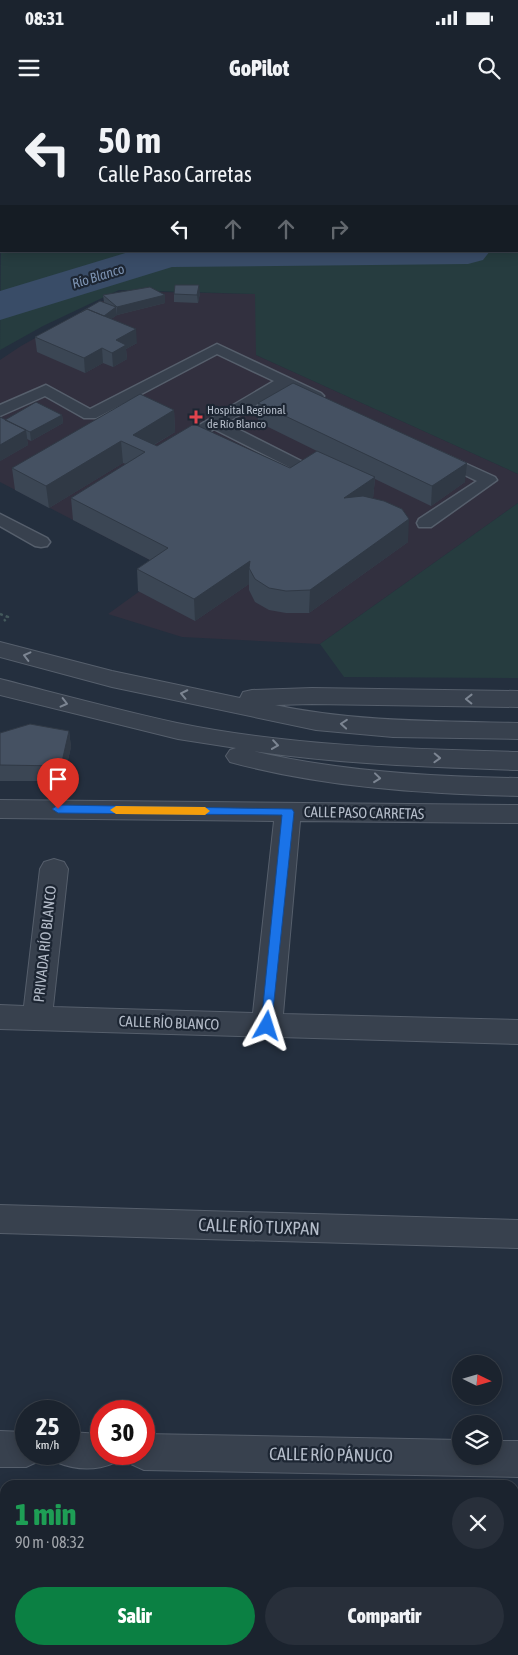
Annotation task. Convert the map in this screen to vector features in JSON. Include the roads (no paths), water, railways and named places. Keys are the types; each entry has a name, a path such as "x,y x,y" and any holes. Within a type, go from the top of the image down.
{"street":[{"path":"0,649 112,679 316,722 392,728 518,731"},
{"path":"0,687 178,732 290,748 388,757 518,761"},
{"path":"209,700 312,696 518,699"},
{"path":"178,732 231,754 293,769 451,786 518,787"},
{"name":"CALLE PASO CARRETAS","path":"0,808 518,814"},
{"path":"267,1026 288,812"},
{"name":"PRIVADA RÍO BLANCO","path":"37,1019 54,869"},
{"name":"CALLE RÍO BLANCO","path":"0,1018 518,1032"},
{"name":"CALLE RÍO TUXPAN","path":"0,1219 518,1234"},
{"path":"0,1449 15,1449"},
{"name":"CALLE RÍO PÁNUCO","path":"155,1452 518,1459"}],"lane":[{"path":"0,411 46,390 90,415 217,348 330,403"},
{"path":"174,446 285,381"},
{"path":"214,423 309,471"},
{"path":"425,523 489,480 427,450"},
{"path":"0,519 41,542"}],"waterway":[{"name":"Río Blanco","path":"0,306 169,254 368,252"}],"place":[{"name":"Hospital Regional de Río Blanco","path":"196,417"}]}
